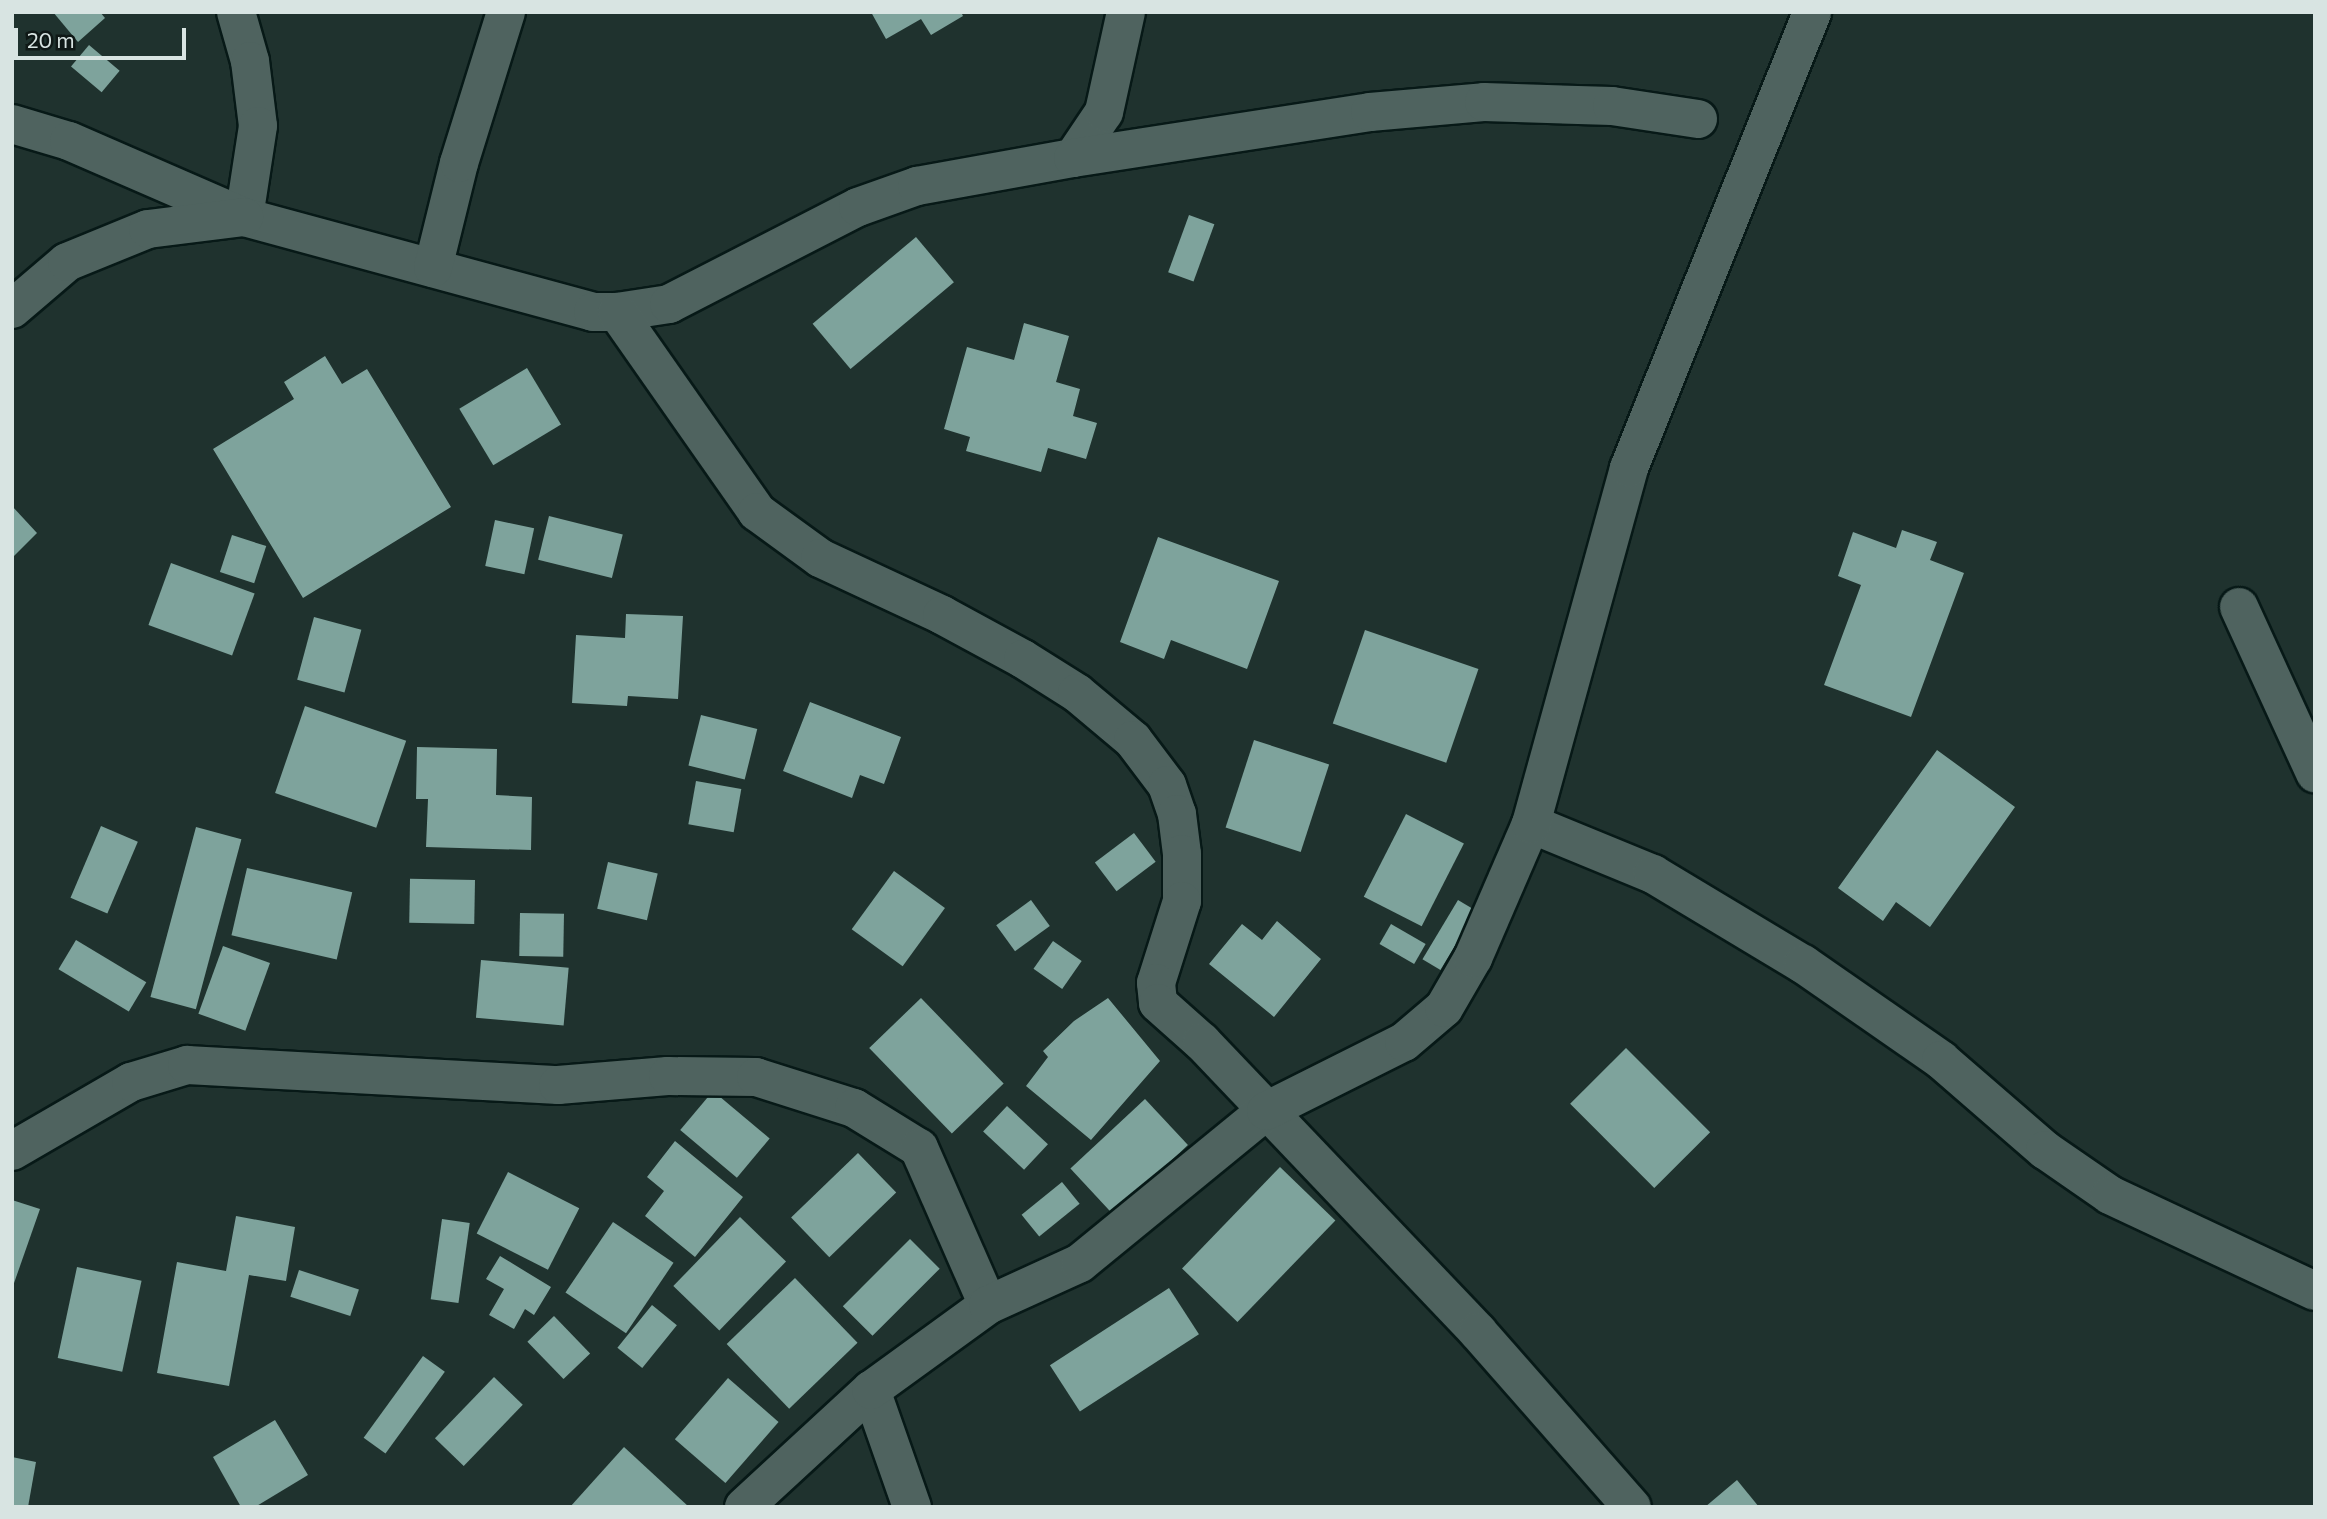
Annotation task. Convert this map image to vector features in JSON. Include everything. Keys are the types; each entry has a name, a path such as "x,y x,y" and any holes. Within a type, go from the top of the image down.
{"street":[{"path":"236,12 250,61 258,126 244,217"},
{"path":"433,268 459,163 506,12"},
{"path":"1073,158 1104,112 1126,12"},
{"path":"744,1507 871,1390 988,1306 1080,1263 1266,1111 1404,1042 1444,1008 1473,958 1531,824 1629,468 1812,12"},
{"path":"12,124 69,141 244,217 593,312 617,312 668,304 858,207 917,186 1073,158 1370,112 1484,102 1612,106 1698,119"},
{"path":"12,309 67,262 148,229 244,217"},
{"path":"617,312 757,512 820,558 942,615 1023,659 1077,693 1133,740 1167,785 1177,814 1182,854 1182,901 1156,983 1158,1003 1202,1042 1478,1332 1632,1507"},
{"path":"2239,607 2315,774"},
{"path":"1531,824 1653,874 1803,964 1941,1059 2045,1150 2110,1195 2315,1291"},
{"path":"12,1151 131,1082 187,1065 558,1086 668,1076 756,1077 854,1108 919,1148 988,1306"},
{"path":"871,1390 912,1507"}],"building":[{"path":"53,12 100,12 105,18 78,42"},
{"path":"871,12 961,12 963,16 931,35 921,19 886,39"},
{"path":"89,45 120,71 102,92 71,66"},
{"path":"1189,215 1214,224 1194,282 1168,272"},
{"path":"916,237 954,282 851,369 813,324"},
{"path":"1024,323 1069,336 1056,382 1080,389 1073,416 1097,423 1086,459 1048,448 1041,472 966,451 970,437 944,429 967,347 1014,360"},
{"path":"325,356 342,384 367,369 451,507 303,598 213,449 294,399 284,382"},
{"path":"527,368 561,425 493,465 459,409"},
{"path":"12,506 37,533 12,558"},
{"path":"549,516 623,534 612,578 538,560"},
{"path":"495,520 534,528 524,574 485,566"},
{"path":"1902,530 1937,542 1930,560 1964,573 1911,717 1824,685 1861,585 1838,576 1853,532 1896,548"},
{"path":"232,535 266,546 254,583 220,572"},
{"path":"1158,537 1279,581 1247,669 1171,640 1164,659 1120,642"},
{"path":"171,563 255,593 232,655 148,625"},
{"path":"626,614 683,616 678,699 628,696 627,706 572,703 576,635 625,638"},
{"path":"314,617 361,630 345,692 297,680"},
{"path":"1365,630 1478,669 1446,763 1333,724"},
{"path":"810,702 901,737 884,784 860,775 852,798 783,771"},
{"path":"305,706 406,741 376,828 275,793"},
{"path":"701,715 757,729 745,779 688,765"},
{"path":"1254,740 1329,764 1301,852 1226,827"},
{"path":"417,747 497,749 496,795 532,797 531,850 426,847 428,799 416,799"},
{"path":"1937,750 2015,807 1930,927 1896,902 1883,921 1838,888"},
{"path":"696,781 741,789 734,832 688,824"},
{"path":"1406,814 1464,844 1422,926 1364,897"},
{"path":"101,826 138,842 107,913 71,898"},
{"path":"196,827 241,839 196,1009 150,997"},
{"path":"1134,833 1156,862 1117,891 1095,862"},
{"path":"608,862 658,873 647,920 597,909"},
{"path":"247,868 352,892 337,960 231,935"},
{"path":"894,871 945,908 903,966 852,929"},
{"path":"410,879 475,880 474,924 409,923"},
{"path":"1031,900 1050,926 1015,951 996,925"},
{"path":"1458,900 1476,911 1440,970 1422,959"},
{"path":"520,913 564,914 563,957 519,956"},
{"path":"1277,921 1321,959 1274,1017 1209,964 1242,924 1262,940"},
{"path":"1391,924 1426,944 1414,964 1380,944"},
{"path":"76,940 146,982 129,1011 58,969"},
{"path":"1053,941 1082,961 1062,989 1033,969"},
{"path":"223,946 270,963 245,1031 198,1014"},
{"path":"481,960 569,968 564,1025 476,1018"},
{"path":"921,998 1004,1084 952,1134 869,1048"},
{"path":"1108,998 1160,1061 1091,1140 1026,1086 1048,1057 1043,1051 1074,1021"},
{"path":"1626,1048 1710,1132 1654,1188 1570,1104"},
{"path":"713,1091 770,1139 737,1178 680,1130"},
{"path":"1145,1099 1188,1145 1113,1215 1070,1169"},
{"path":"1007,1106 1048,1144 1024,1170 983,1132"},
{"path":"675,1141 743,1197 695,1257 645,1216 664,1191 647,1177"},
{"path":"858,1153 896,1193 829,1257 791,1218"},
{"path":"1280,1167 1335,1220 1237,1322 1182,1268"},
{"path":"508,1172 579,1208 548,1270 477,1233"},
{"path":"1062,1182 1080,1204 1039,1236 1022,1215"},
{"path":"12,1200 40,1209 13,1286 12,1286"},
{"path":"236,1216 295,1227 286,1281 249,1275 229,1386 157,1373 177,1262 226,1271"},
{"path":"740,1217 786,1261 719,1331 673,1286"},
{"path":"442,1219 470,1223 458,1303 431,1299"},
{"path":"613,1222 674,1263 626,1333 565,1292"},
{"path":"910,1239 940,1269 873,1336 843,1306"},
{"path":"500,1256 551,1287 534,1315 525,1309 514,1329 489,1315 504,1289 486,1279"},
{"path":"77,1267 142,1281 122,1372 58,1358"},
{"path":"299,1270 359,1289 350,1316 290,1297"},
{"path":"795,1278 858,1343 789,1409 727,1344"},
{"path":"1169,1288 1199,1334 1080,1411 1050,1365"},
{"path":"652,1305 677,1325 642,1368 617,1348"},
{"path":"554,1316 590,1353 564,1379 527,1342"},
{"path":"423,1356 445,1372 385,1454 364,1438"},
{"path":"494,1377 523,1405 464,1466 435,1438"},
{"path":"728,1378 779,1422 725,1483 675,1439"},
{"path":"275,1420 308,1475 255,1507 241,1507 213,1457"},
{"path":"624,1447 689,1507 570,1507"},
{"path":"12,1457 36,1462 28,1507 12,1507"},
{"path":"1737,1480 1759,1507 1705,1507"}]}
